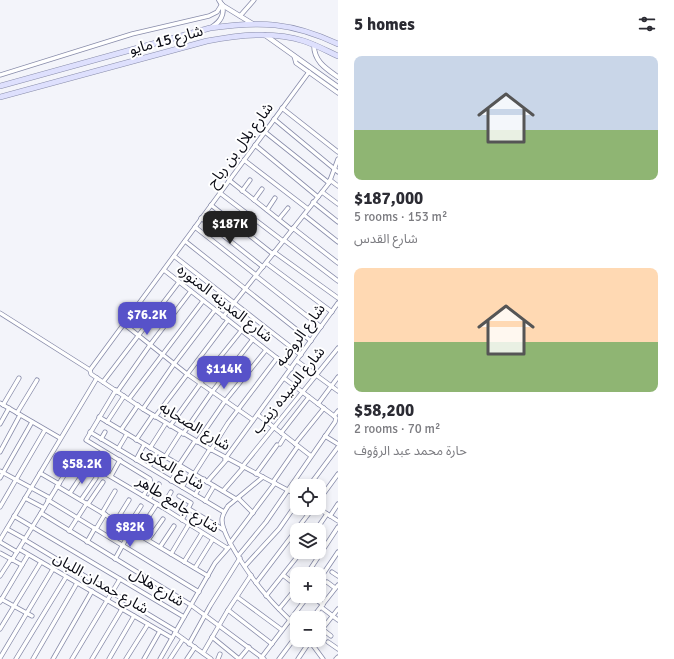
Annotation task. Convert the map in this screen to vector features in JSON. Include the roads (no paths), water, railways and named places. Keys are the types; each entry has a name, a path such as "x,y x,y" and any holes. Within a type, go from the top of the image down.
{"main road":[{"name":"شارع 15 مايو","path":"0,86 210,28 253,24 295,28 318,35 338,44"},
{"name":"شارع 15 مايو","path":"0,97 207,41 232,36 265,35 286,37 314,44 338,56"}],"street":[{"path":"240,16 254,0"},
{"path":"221,3 253,24"},
{"path":"210,28 221,19 224,12 221,3"},
{"path":"0,75 132,34 209,16 217,12 221,3"},
{"path":"265,35 338,87"},
{"path":"314,44 319,61 324,67 338,77"},
{"path":"294,56 296,63 338,93"},
{"name":"شارع بلال بن رباح","path":"90,369 308,72"},
{"path":"282,108 338,152"},
{"path":"274,119 338,172"},
{"path":"265,132 338,186"},
{"path":"255,146 318,197"},
{"path":"224,317 330,181 333,169 338,159"},
{"path":"244,160 308,209"},
{"path":"229,180 338,263"},
{"path":"242,191 250,180"},
{"path":"254,200 262,189"},
{"path":"220,192 338,281"},
{"path":"322,192 338,204"},
{"path":"267,210 275,198"},
{"path":"314,202 338,222"},
{"path":"211,205 274,253 338,298"},
{"path":"279,219 288,208"},
{"path":"304,215 338,242"},
{"path":"201,218 263,267"},
{"path":"195,227 321,327"},
{"path":"185,241 311,342"},
{"path":"174,256 301,355"},
{"path":"266,263 332,312"},
{"name":"شارع المدينه المنوره","path":"164,270 291,369"},
{"path":"103,382 179,282"},
{"path":"143,496 151,483 150,478 88,441 86,438 116,391 191,291"},
{"path":"129,400 203,301"},
{"name":"شارع الروضه","path":"195,495 226,459 338,304"},
{"path":"143,409 174,364 215,310"},
{"name":"شارع الصحابه","path":"0,312 90,369 91,374 170,426 226,459 288,490"},
{"path":"136,440 228,320"},
{"path":"124,324 187,374 253,420"},
{"path":"170,426 200,383 241,330"},
{"path":"165,457 253,339"},
{"name":"شارع السيده زينب","path":"223,491 338,348"},
{"path":"171,481 179,466 225,401 266,350"},
{"path":"182,488 277,358"},
{"path":"297,361 338,391"},
{"path":"318,404 338,377"},
{"path":"19,378 2,404 60,438"},
{"path":"0,541 97,378"},
{"path":"189,644 239,557 266,522 336,420 334,416 284,378"},
{"path":"0,452 37,380"},
{"path":"107,422 124,396"},
{"path":"281,433 309,397"},
{"path":"121,430 138,405"},
{"path":"0,424 9,408"},
{"path":"160,659 218,559 253,512 297,445 324,408"},
{"path":"334,416 338,411"},
{"path":"258,415 311,456"},
{"path":"99,417 179,466 237,498 253,512"},
{"path":"0,478 2,472 32,422"},
{"path":"150,448 166,423"},
{"path":"0,507 45,430"},
{"name":"شارع البكرى","path":"90,432 224,512"},
{"path":"101,438 105,432"},
{"path":"118,449 127,434"},
{"path":"256,474 285,436"},
{"path":"314,479 338,445 325,436"},
{"path":"136,460 144,445"},
{"path":"149,467 157,452"},
{"name":"شارع جامع طاهر","path":"58,485 75,458 78,457 227,548"},
{"path":"110,476 120,460"},
{"path":"2,472 49,499 198,592"},
{"path":"70,493 84,472"},
{"path":"40,473 81,500 208,576"},
{"path":"326,490 338,474"},
{"path":"41,513 191,605 262,658 290,620 266,596 256,583 230,544 222,519 228,506 263,477"},
{"path":"81,500 96,478"},
{"path":"69,531 103,482"},
{"path":"149,499 159,484"},
{"path":"0,576 18,550 58,485"},
{"path":"205,501 214,486"},
{"path":"87,542 115,491"},
{"path":"162,507 171,492"},
{"path":"179,496 191,503 182,520"},
{"path":"25,498 44,508"},
{"path":"116,521 129,500"},
{"path":"137,534 157,504"},
{"path":"322,523 338,504"},
{"path":"115,559 141,506"},
{"path":"189,509 225,531"},
{"path":"245,566 279,529 290,513"},
{"path":"256,583 308,515"},
{"path":"328,515 338,521"},
{"name":"شارع هلال","path":"14,516 184,617"},
{"path":"148,540 163,519"},
{"path":"171,554 189,524"},
{"path":"160,547 174,526"},
{"path":"312,567 338,527"},
{"path":"7,528 175,632 204,656 211,659"},
{"path":"184,562 202,533"},
{"path":"195,568 212,539"},
{"name":"شارع حمدان اللبان","path":"0,541 41,562 172,638"},
{"path":"326,570 338,552"},
{"path":"0,553 22,565"},
{"path":"28,555 1,600 32,616"},
{"path":"334,558 338,561"},
{"path":"266,596 296,559"},
{"path":"0,629 41,562"},
{"path":"0,658 53,569"},
{"path":"332,572 338,576"},
{"path":"204,656 212,637 251,575"},
{"path":"283,575 290,581"},
{"path":"16,659 66,577"},
{"path":"72,659 120,579"},
{"path":"318,611 337,587 327,582"},
{"path":"33,659 78,583"},
{"path":"53,659 92,591"},
{"path":"279,609 290,596"},
{"path":"237,597 282,630"},
{"path":"319,603 338,620"},
{"path":"93,659 122,609"},
{"path":"326,624 338,609"},
{"path":"228,610 272,644"},
{"path":"109,659 134,616"},
{"path":"126,659 148,624"},
{"path":"144,659 160,631"},
{"path":"326,632 331,636"},
{"path":"212,637 240,659 249,647"},
{"path":"170,659 183,639"},
{"path":"328,642 338,650"},
{"path":"279,659 290,644"},
{"path":"187,659 195,647"},
{"path":"298,659 307,647"},
{"path":"315,647 323,659"},
{"path":"218,659 220,654"}]}
